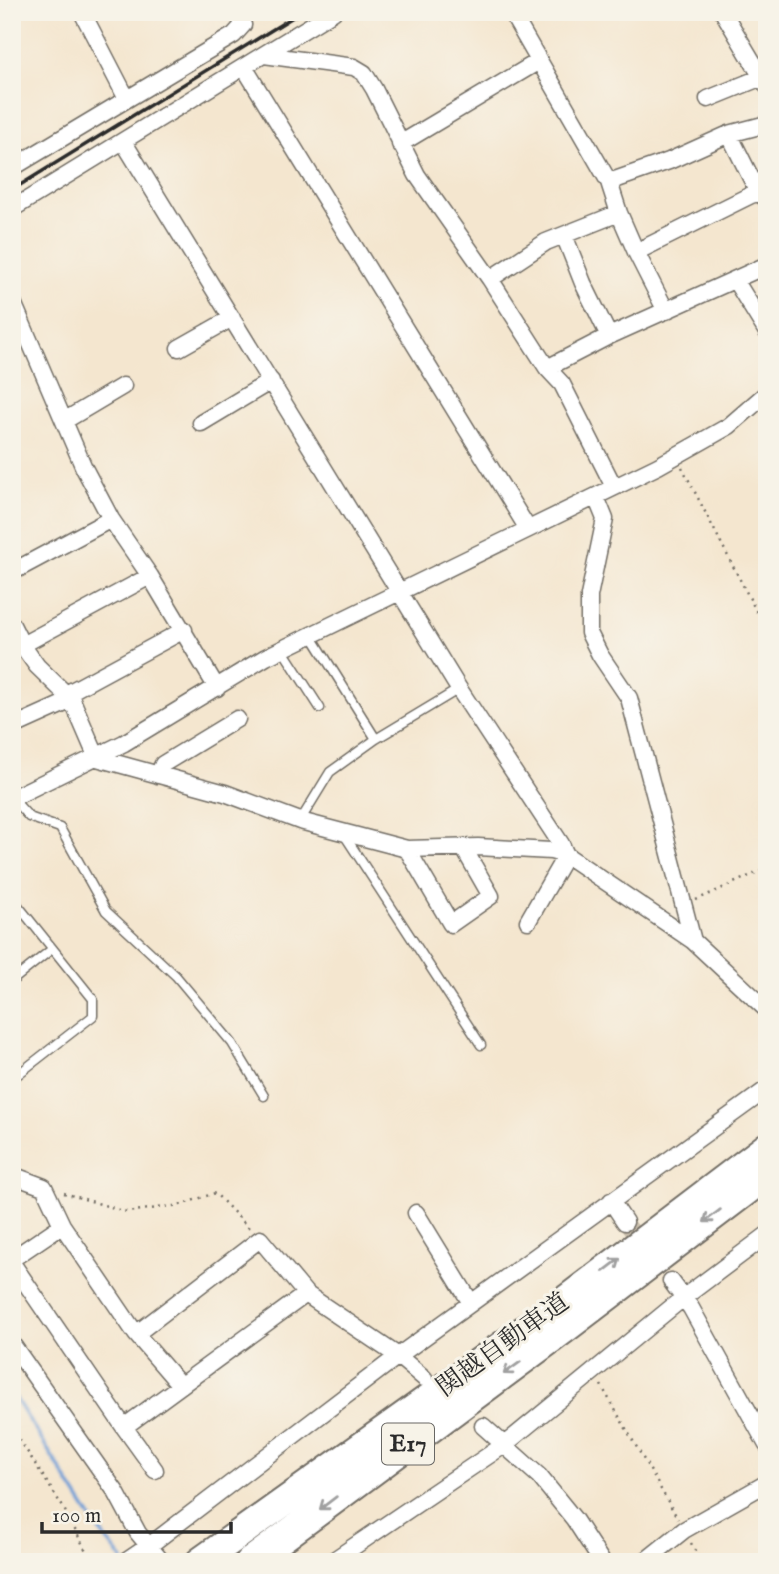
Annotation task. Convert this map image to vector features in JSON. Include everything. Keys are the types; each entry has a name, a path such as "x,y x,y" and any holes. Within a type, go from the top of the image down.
{"highway":[{"name":"関越自動車道","path":"201,1561 558,1306 767,1147"},
{"name":"関越自動車道","path":"250,1562 767,1175"}],"street":[{"path":"82,12 127,99"},
{"path":"12,168 240,31 243,25 238,12"},
{"path":"12,209 333,12"},
{"path":"511,12 609,182 636,252 666,311"},
{"path":"708,99 764,81 723,12"},
{"path":"264,55 354,67 364,73 417,174 490,279 547,368 562,384 614,487"},
{"path":"401,144 539,61"},
{"path":"244,66 528,529"},
{"path":"609,182 669,161 729,134 767,124"},
{"path":"729,134 754,184 765,194"},
{"path":"123,141 460,689 566,855"},
{"path":"636,252 751,194 765,194"},
{"path":"490,279 546,242 619,212"},
{"path":"564,235 608,336"},
{"path":"547,368 608,336 767,265"},
{"path":"735,280 767,332"},
{"path":"12,300 84,468 111,519 184,630 217,688"},
{"path":"179,348 232,318"},
{"path":"201,423 271,381"},
{"path":"64,421 123,386"},
{"path":"12,798 97,758 282,649 596,497 676,455 729,426 767,393"},
{"path":"596,497 605,519 589,596 589,633 600,655 629,698 694,941"},
{"path":"12,572 111,519"},
{"path":"22,645 150,576"},
{"path":"12,625 37,666 69,697 97,758 225,793 300,821 407,849 463,847 551,851 566,855 694,941 767,1010"},
{"path":"12,727 184,630"},
{"path":"158,775 163,764 237,719"},
{"path":"407,849 451,924 491,896 463,847"},
{"path":"528,921 566,855"},
{"path":"125,1562 398,1356 767,1089"},
{"path":"12,1175 44,1187 62,1225 136,1334 180,1385"},
{"path":"611,1201 625,1222"},
{"path":"416,1213 471,1303"},
{"path":"62,1225 12,1261 155,1470"},
{"path":"331,1562 504,1445 683,1298 767,1235"},
{"path":"136,1334 260,1239 306,1294 398,1356 424,1378"},
{"path":"671,1281 691,1308 767,1444"},
{"path":"124,1427 306,1294"},
{"path":"12,1344 116,1492 138,1533 162,1562"},
{"path":"483,1426 539,1476 574,1519 602,1562"},
{"path":"643,1562 684,1530 767,1483"}],"lane":[{"path":"312,635 376,740"},
{"path":"282,649 320,708"},
{"path":"300,821 330,772 376,740 460,689"},
{"path":"12,798 29,817 60,828 106,911 176,976 232,1043 264,1096"},
{"path":"343,832 481,1045"},
{"path":"12,898 93,999 93,1016 12,1079"},
{"path":"12,981 52,949"}],"path":[{"path":"676,455 767,632"},
{"path":"684,906 767,868"},
{"path":"44,1187 127,1212 180,1205 215,1193 260,1239"},
{"path":"594,1372 701,1562"},
{"path":"13,1430 63,1507 92,1562"}],"waterway":[{"path":"12,1393 98,1529 123,1560"}],"tunnel":[{"path":"625,1222 671,1281"}],"railway":[{"path":"12,190 301,12"}]}
